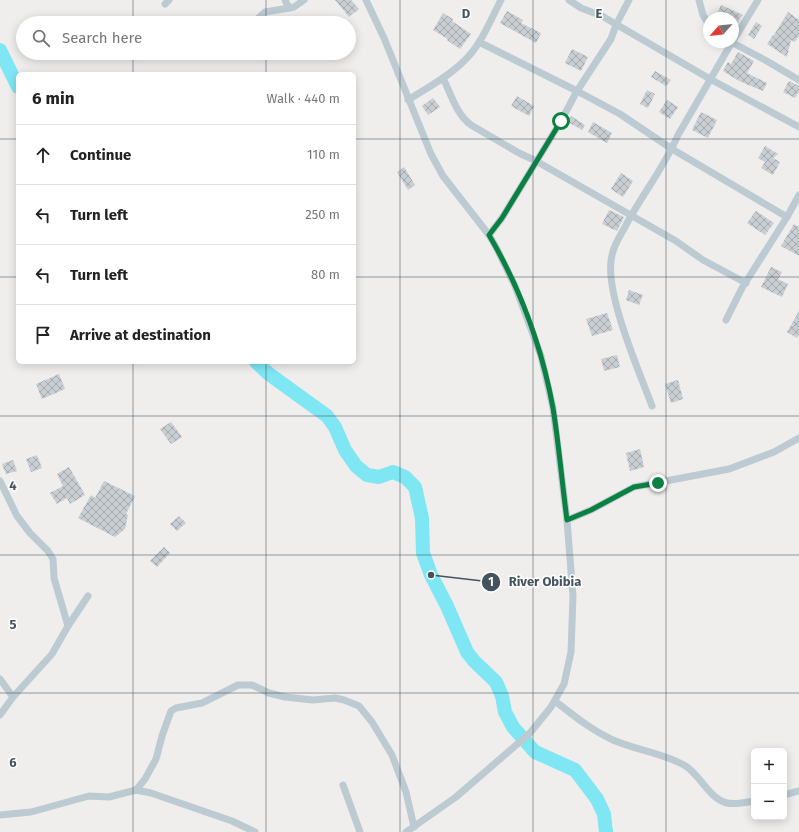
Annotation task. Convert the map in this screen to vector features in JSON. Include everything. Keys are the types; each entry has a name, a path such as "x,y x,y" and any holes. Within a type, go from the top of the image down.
{"street":[{"path":"285,0 289,8"},
{"path":"261,16 265,12 294,7 304,0"},
{"path":"366,0 384,38 431,154 443,176 489,235 515,286 541,356 553,408 567,520 573,596 571,652 564,684 551,707 530,733 514,747 456,797 406,832"},
{"path":"408,100 443,78 465,61 479,42 501,0"},
{"path":"569,0 581,8 602,16 799,127"},
{"path":"489,235 502,218 561,121 577,91 611,39 616,25 629,0"},
{"path":"699,0 703,15"},
{"path":"739,31 758,0"},
{"path":"479,42 620,114 672,149 787,217"},
{"path":"739,46 799,80"},
{"path":"652,406 614,296 610,272 612,255 631,216 672,149 678,135 728,48"},
{"path":"443,78 464,119 471,125 676,241 703,260 746,283"},
{"path":"726,320 742,288 787,217 799,195"},
{"path":"567,520 591,510 634,487 729,469 774,452 799,438"},
{"path":"1,486 17,516 30,533 48,551 53,559 54,578 68,626"},
{"path":"0,715 13,697 52,654 88,596"},
{"path":"0,679 13,697"},
{"path":"136,790 145,779 156,759 171,711 176,708 202,703 238,685 252,685 269,693 285,697 313,700 335,698 359,706 372,722 392,755 406,792 414,827"},
{"path":"555,700 589,727 613,740 663,756 685,766 716,798 727,803 751,801"},
{"path":"344,785 360,832"},
{"path":"0,815 31,812 89,796 109,797 136,790 151,793 198,809 232,821 255,832"},
{"path":"787,794 799,791"}],"building":[{"path":"335,0 351,0 359,9 348,16"},
{"path":"721,5 736,12 718,12"},
{"path":"507,11 523,20 521,23 541,33 536,43 500,23"},
{"path":"788,12 799,20 799,35 795,42 791,40 787,57 767,44"},
{"path":"443,13 471,34 460,49 447,40 448,39 433,30"},
{"path":"739,13 743,15 739,20"},
{"path":"756,22 762,26 754,39 748,35"},
{"path":"572,49 588,57 581,71 565,63"},
{"path":"738,52 754,61 747,73 767,83 763,91 739,81 723,71 728,62 731,64"},
{"path":"655,71 671,80 666,86 651,77"},
{"path":"789,81 799,86 799,91 795,98 783,92"},
{"path":"647,90 655,94 648,108 640,104"},
{"path":"517,96 534,106 529,116 511,106"},
{"path":"433,98 440,107 428,115 422,106"},
{"path":"667,100 678,107 670,119 659,112"},
{"path":"701,112 717,120 708,138 692,130"},
{"path":"571,116 585,125 582,130 568,122"},
{"path":"593,122 612,133 607,143 588,132"},
{"path":"765,146 778,154 773,158 780,162 773,175 761,168 765,162 758,158"},
{"path":"404,167 415,185 408,190 397,172"},
{"path":"621,173 633,181 623,197 611,189"},
{"path":"609,210 624,217 617,231 602,224"},
{"path":"756,211 774,223 765,235 747,223"},
{"path":"794,224 799,227 799,256 781,246"},
{"path":"771,267 782,272 778,279 788,284 782,297 761,287"},
{"path":"629,290 643,295 639,305 626,300"},
{"path":"799,311 799,334 797,338 787,332"},
{"path":"607,313 613,330 592,336 586,319"},
{"path":"617,355 620,367 604,371 601,359"},
{"path":"59,374 65,389 42,399 36,384"},
{"path":"678,380 683,399 671,403 665,384"},
{"path":"171,422 182,437 171,444 160,429"},
{"path":"640,449 644,467 630,471 626,453"},
{"path":"37,455 42,468 31,472 26,459"},
{"path":"13,460 17,471 6,474 2,464"},
{"path":"69,467 85,495 70,504 67,498 57,504 50,493 63,486 57,474"},
{"path":"104,481 135,496 126,514 128,515 125,529 115,537 78,518 91,495 95,498"},
{"path":"179,516 186,523 177,531 170,524"},
{"path":"164,547 170,553 157,567 150,561"}],"waterway":[{"path":"0,50 16,83"},
{"path":"258,364 269,374 327,416 335,427 345,450 356,466 367,475 379,477 393,472 405,477 415,487 422,518 423,553 431,575 447,606 467,652 474,661 496,682 502,696 505,712 513,727 535,752 575,770 597,799 604,814 606,832"}],"place":[{"name":"River Obibia","path":"431,575"}],"route":[{"path":"561,121 502,218 489,235 515,286 541,356 553,408 567,520 591,510 634,487 658,483"}]}
